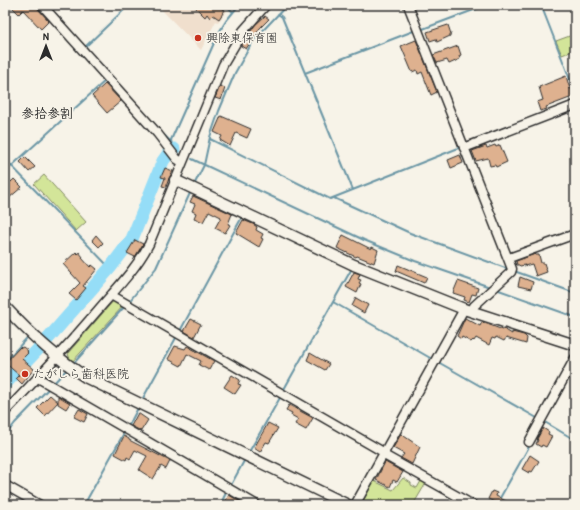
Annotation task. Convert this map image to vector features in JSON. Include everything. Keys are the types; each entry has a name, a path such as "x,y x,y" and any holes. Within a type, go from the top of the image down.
{"street":[{"path":"42,5 182,162"},
{"path":"5,412 57,357 135,267 144,252 213,86 229,54 243,30 266,5"},
{"path":"356,505 468,310 494,288 511,270 509,258 408,5"},
{"path":"464,147 575,105"},
{"path":"175,180 354,265 468,310 575,345"},
{"path":"509,258 575,234"},
{"path":"111,295 473,505"},
{"path":"5,307 57,357 98,384 348,505"},
{"path":"529,442 575,358"},
{"path":"38,378 257,505"},
{"path":"5,485 40,505"}],"shaded area":[{"name":"興除東保育園","path":"157,5 221,5 227,11 218,22 216,21 201,50"}],"green space":[{"path":"575,34 575,50 562,55 556,41"},
{"path":"44,175 86,222 76,231 34,184"},
{"path":"115,299 124,305 72,362 70,361 68,353"},
{"path":"403,478 417,488 421,481 426,483 413,505 361,505 374,481 393,490"}],"building":[{"path":"5,5 37,5 38,9 49,21 41,29 23,10 19,14 12,7 5,14"},
{"path":"193,5 216,5 225,10 219,19 213,15 210,18 207,14 205,17"},
{"path":"265,16 269,19 260,28 246,49 241,46 255,25"},
{"path":"448,25 451,34 450,36 437,42 436,39 430,41 427,32"},
{"path":"416,40 437,92 431,95 422,72 418,74 417,70 412,72 401,46"},
{"path":"458,46 461,55 459,56 460,59 449,64 447,60 437,63 433,55"},
{"path":"566,76 570,89 572,88 575,96 546,107 547,109 540,111 537,102 543,100 539,87"},
{"path":"105,84 121,101 107,113 92,96"},
{"path":"220,86 225,88 221,100 215,98"},
{"path":"221,116 251,129 247,138 236,133 230,146 220,140 222,136 214,132"},
{"path":"495,145 496,147 500,145 507,162 496,167 495,165 490,166 488,158 476,161 472,151 486,146 487,148"},
{"path":"460,155 463,163 451,168 448,160"},
{"path":"25,157 35,167 29,172 20,162"},
{"path":"165,168 173,171 166,187 162,186 165,178 161,177"},
{"path":"5,174 11,182 14,179 22,187 9,198 5,193"},
{"path":"193,196 232,214 228,224 230,225 225,233 215,228 221,217 209,211 203,222 194,218 196,213 192,211 195,204 190,202"},
{"path":"243,220 253,224 257,227 256,230 263,234 261,238 263,239 259,247 236,233"},
{"path":"96,235 103,243 99,247 92,240"},
{"path":"343,235 371,249 372,247 378,250 374,263 357,256 356,257 337,248"},
{"path":"135,240 143,244 135,257 127,253"},
{"path":"76,252 78,254 79,252 90,267 92,265 97,269 83,286 86,288 76,300 69,294 80,283 63,264"},
{"path":"535,254 539,255 541,263 544,263 547,272 536,276 532,264 520,266 517,265 516,261"},
{"path":"398,265 427,277 424,283 396,271"},
{"path":"354,272 360,274 358,279 361,280 357,293 346,287"},
{"path":"520,277 533,282 531,289 518,286"},
{"path":"458,281 478,288 476,295 472,294 469,302 464,300 465,297 453,293"},
{"path":"356,298 368,305 364,313 352,306"},
{"path":"465,318 480,326 482,322 503,330 504,329 512,334 512,332 524,335 527,338 526,344 506,338 504,341 496,337 495,339 492,338 489,345 476,338 471,342 462,337 461,339 457,336"},
{"path":"191,319 201,324 194,337 184,331"},
{"path":"175,346 185,349 187,346 214,361 209,370 199,365 201,361 187,354 181,366 168,359"},
{"path":"20,347 23,347 28,351 22,359 34,369 22,384 16,378 19,375 5,363"},
{"path":"310,353 329,364 325,370 307,360"},
{"path":"232,375 240,380 238,384 241,385 235,394 224,387"},
{"path":"50,395 58,402 45,416 37,408"},
{"path":"58,396 70,403 66,409 58,404"},
{"path":"289,405 313,418 306,430 295,424 298,419 286,410"},
{"path":"79,409 88,414 84,422 74,417"},
{"path":"138,413 148,420 141,431 131,426"},
{"path":"268,423 278,428 269,443 266,442 260,452 254,448"},
{"path":"543,428 552,436 546,447 542,445 541,447 536,444"},
{"path":"401,434 420,447 412,464 401,458 404,454 393,448"},
{"path":"124,436 170,461 166,469 161,466 153,479 139,470 147,456 135,450 130,459 127,457 126,460 115,454"},
{"path":"530,455 539,461 532,472 530,471 529,473 522,469"},
{"path":"385,462 403,472 397,482 393,480 390,487 376,480"},
{"path":"492,491 497,493 496,496 514,505 501,505 488,499"},
{"path":"229,495 246,505 223,505"}],"waterway":[{"path":"84,48 129,5"},
{"path":"226,5 233,12"},
{"path":"179,153 172,145 171,140 218,34 239,5"},
{"path":"194,185 204,165 210,137 235,73 253,41 287,5"},
{"path":"420,30 487,5"},
{"path":"541,5 575,92"},
{"path":"278,14 282,17 353,190"},
{"path":"305,73 416,30"},
{"path":"5,172 106,80"},
{"path":"163,134 171,142"},
{"path":"210,139 330,199 461,147"},
{"path":"5,384 46,341 110,268 132,239 163,161 174,149"},
{"path":"5,159 110,268"},
{"path":"192,159 364,240 415,261 490,287"},
{"path":"128,303 156,268 191,191"},
{"path":"334,198 410,233 508,269"},
{"path":"180,331 242,217"},
{"path":"283,391 351,270"},
{"path":"514,271 575,293"},
{"path":"496,289 575,317"},
{"path":"333,302 432,359"},
{"path":"73,364 125,306"},
{"path":"142,400 177,336"},
{"path":"5,362 26,339"},
{"path":"195,348 219,362"},
{"path":"438,362 537,418"},
{"path":"5,367 12,376"},
{"path":"53,384 68,368"},
{"path":"5,436 15,423 50,387"},
{"path":"249,452 281,396"},
{"path":"70,401 181,465"},
{"path":"128,427 138,408"},
{"path":"543,421 575,440"},
{"path":"84,505 124,433"},
{"path":"496,505 530,445"},
{"path":"231,485 244,461"},
{"path":"360,504 373,481"},
{"path":"220,505 227,491"}],"place":[{"name":"興除東保育園","path":"198,38"},
{"name":"たがしら歯科医院","path":"25,374"}],"district":[{"name":"参拾参割","path":"47,113"}]}
